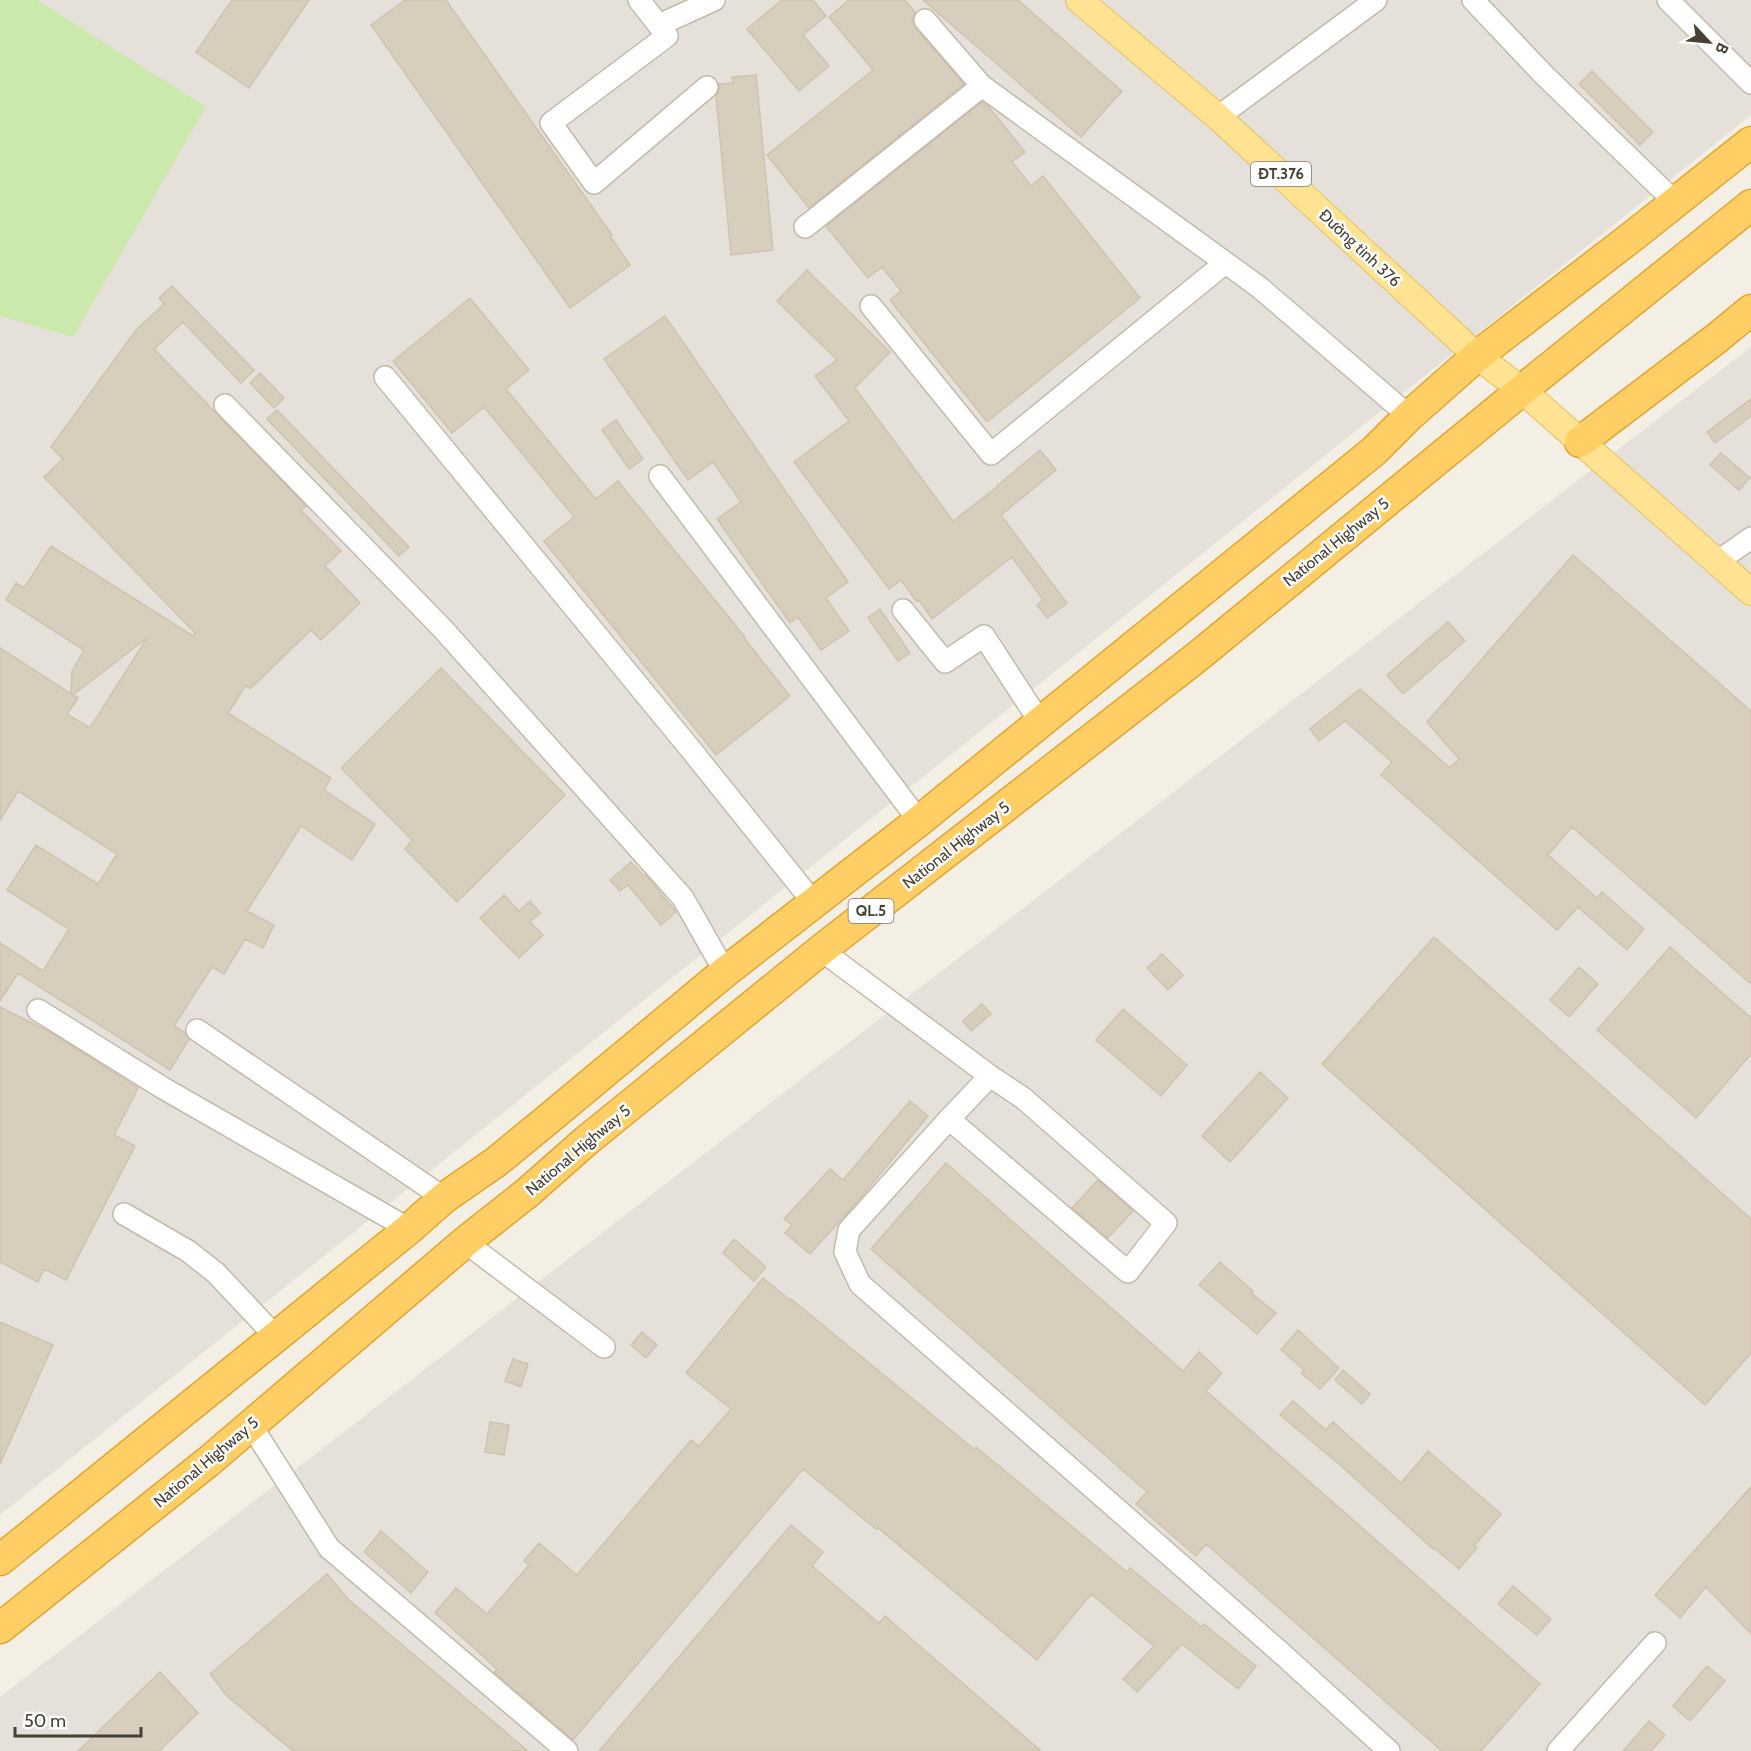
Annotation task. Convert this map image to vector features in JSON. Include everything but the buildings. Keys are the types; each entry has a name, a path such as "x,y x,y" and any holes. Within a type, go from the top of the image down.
{"highway":[{"name":"QL.5","path":"0,1560 409,1229 444,1198 515,1147 725,972 919,820 1374,451 1409,416 1477,356 1751,142"},
{"name":"National Highway 5","path":"0,1628 210,1461 465,1242 821,950 1197,657 1751,205"},
{"path":"1580,442 1751,310"}],"main road":[{"name":"Đường tỉnh 376","path":"1079,0 1218,117 1477,356 1522,390 1751,592"}],"lane":[{"path":"639,0 667,36 551,123 594,183 707,87"},
{"path":"659,25 714,0"},
{"path":"1218,117 1376,0"},
{"path":"1473,0 1543,74 1675,202"},
{"path":"1668,0 1751,82"},
{"path":"925,20 982,86 1258,287 1409,416"},
{"path":"805,227 982,86"},
{"path":"871,306 991,454 1225,263"},
{"path":"385,377 813,902"},
{"path":"225,405 442,628 683,898 725,972"},
{"path":"660,476 919,820"},
{"path":"1717,562 1751,538"},
{"path":"903,610 945,662 984,636 1040,722"},
{"path":"821,950 1023,1098 1166,1223 1128,1272 949,1119"},
{"path":"38,1010 164,1088 409,1229"},
{"path":"197,1029 444,1198"},
{"path":"990,1076 849,1230 844,1252 860,1284 1271,1644 1389,1751"},
{"path":"124,1214 188,1251 216,1273 276,1337"},
{"path":"465,1242 604,1347"},
{"path":"251,1425 329,1548 567,1751"},
{"path":"1558,1751 1655,1643"}],"shaded area":[{"path":"0,0 1751,0 1751,115 0,1515"},
{"path":"1751,347 1751,1751 0,1751 0,1697"}],"green space":[{"path":"0,0 37,0 206,107 73,337 0,316"}]}
